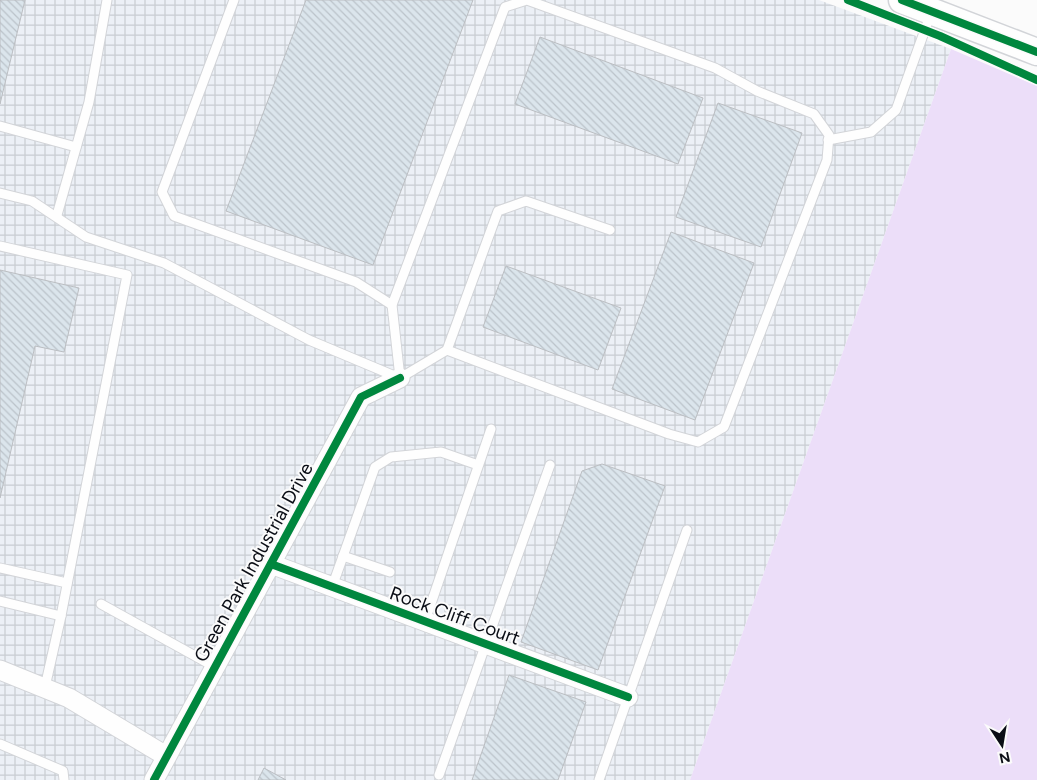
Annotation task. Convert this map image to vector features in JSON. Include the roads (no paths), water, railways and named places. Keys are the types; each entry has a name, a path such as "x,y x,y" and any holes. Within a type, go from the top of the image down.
{"street":[{"path":"902,0 1037,52"},
{"name":"Green Park Industrial Drive","path":"154,780 361,397 400,378"},
{"name":"Rock Cliff Court","path":"270,564 628,697"},
{"path":"0,670 69,698 166,756"}],"lane":[{"path":"57,215 89,102 107,0"},
{"path":"234,0 162,192 174,216 356,282 392,305"},
{"path":"400,378 392,305 505,7 527,0 715,68 757,91 814,114 829,135 827,160 724,427 698,442 669,434 447,350"},
{"path":"828,140 871,132 896,110 932,11"},
{"path":"0,126 76,147"},
{"path":"0,194 32,201 57,215 86,237 164,263 309,340 400,378"},
{"path":"400,378 447,350 498,211 526,201 610,230"},
{"path":"0,246 127,275 68,583 45,687"},
{"path":"425,621 491,429"},
{"path":"332,587 372,472 383,461 391,457 441,452 478,465"},
{"path":"439,775 550,466"},
{"path":"599,780 687,530"},
{"path":"343,556 390,572"},
{"path":"0,568 68,583"},
{"path":"0,601 61,616"},
{"path":"101,604 214,667"},
{"path":"0,744 63,771 64,780"}]}
